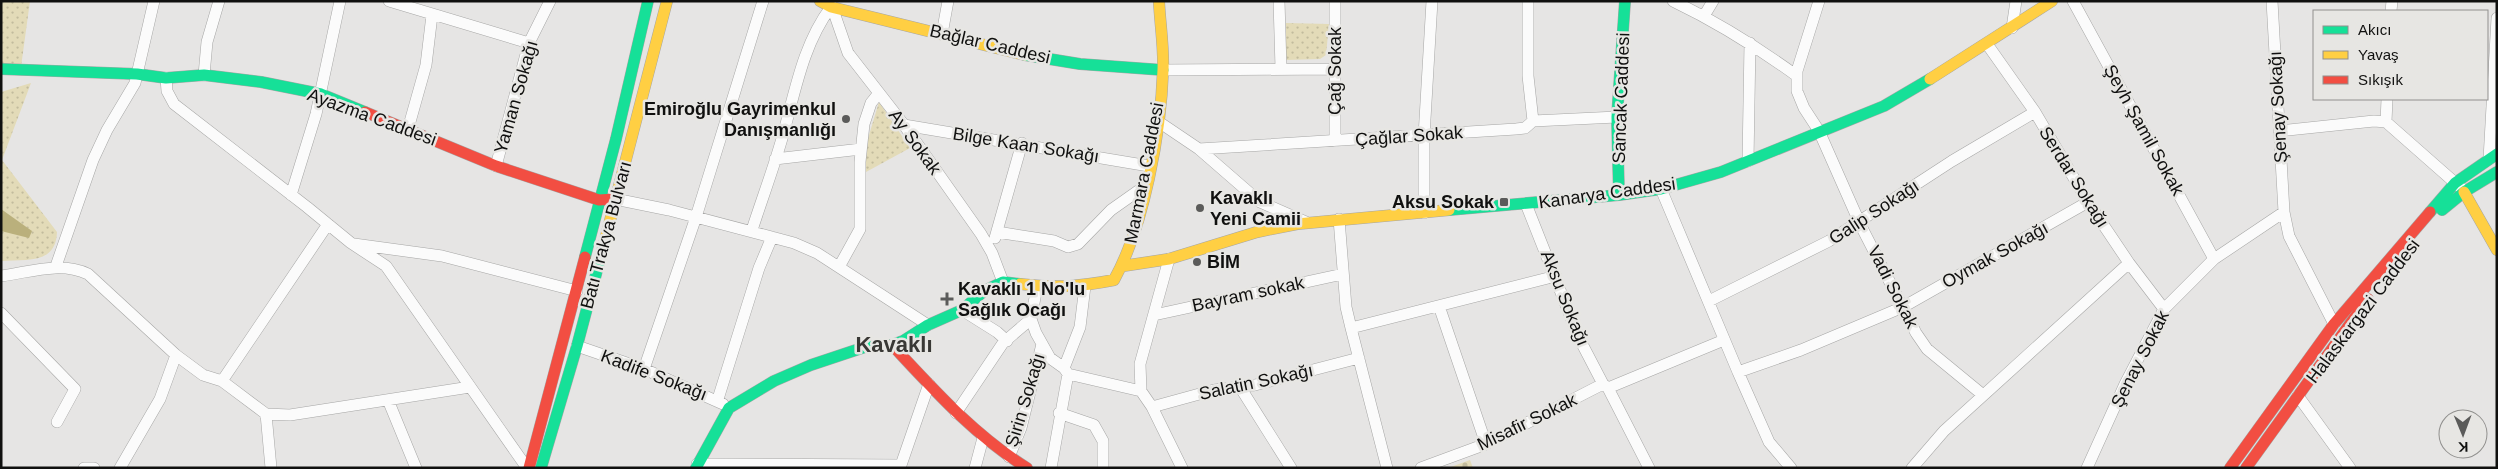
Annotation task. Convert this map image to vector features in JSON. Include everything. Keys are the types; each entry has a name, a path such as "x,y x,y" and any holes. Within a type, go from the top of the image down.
{"main road":[{"name":"Batı Trakya Bulvarı","path":"528,468 577,291 648,1"},
{"name":"Batı Trakya Bulvarı","path":"541,468 577,346 666,1"},
{"name":"Bağlar Caddesi","path":"820,1 942,34 1098,68 1163,70"},
{"name":"Marmara Caddesi","path":"1003,282 1037,287 1085,286 1114,280 1123,266 1145,186 1163,70 1159,1"},
{"name":"Sancak Caddesi","path":"1619,195 1617,117 1625,1"},
{"name":"Kanarya Caddesi","path":"1123,266 1169,259 1275,228 1306,222 1619,195 1661,189 1721,172 1818,131 1884,106 1987,44 2052,1"},
{"name":"Ayazma Caddesi","path":"1,69 137,74 166,78 204,75 261,82 321,94 496,166 599,200 615,199"},
{"path":"2230,468 2334,324 2455,184 2493,157"},
{"name":"Halaskargazi Caddesi","path":"2246,468 2363,304 2444,207 2497,172"},
{"path":"2464,192 2497,250"},
{"path":"697,466 729,408 774,382 811,365 865,347 892,345 928,325 962,310 984,291 1003,282"},
{"path":"892,345 956,413 983,438 1008,457 1027,468"}],"street":[{"path":"56,266 93,160 107,130 135,83 154,1"},
{"path":"204,75 207,42 219,1"},
{"path":"291,195 321,94 340,1"},
{"name":"Yaman Sokağı","path":"496,166 529,42 550,1"},
{"path":"644,369 696,217 763,1"},
{"path":"942,34 948,1"},
{"path":"1279,1 1281,68"},
{"name":"Çağ Sokak","path":"1335,1 1335,141"},
{"path":"1424,213 1424,136 1432,1"},
{"path":"1528,1 1528,76 1533,121"},
{"path":"1672,1 1704,16 1750,43 1797,76 1819,1"},
{"path":"1704,16 1714,1"},
{"path":"2012,28 2016,1"},
{"name":"Şeyh Şamil Sokak","path":"2073,1 2214,259"},
{"name":"Şenay Sokağı","path":"2272,1 2284,212 2289,236 2334,324"},
{"path":"391,2 529,42"},
{"path":"752,230 810,39 831,4"},
{"name":"Ay Sokak","path":"831,4 848,52 904,125 981,234 992,252 1003,282"},
{"path":"408,129 426,65 432,15"},
{"path":"2493,157 2497,18"},
{"path":"1748,161 1750,43"},
{"name":"Serdar Sokağı","path":"1987,44 2034,112 2088,202 2128,263 2164,309"},
{"path":"1163,70 1335,69"},
{"name":"Vadi Sokak","path":"1797,76 1797,91 1804,108 1818,131 1860,223 1902,307 1927,349 1983,395"},
{"path":"166,78 167,91 174,104 351,243 386,266 528,468"},
{"path":"839,267 860,229 861,149 866,116 874,98 879,93"},
{"path":"2386,122 2387,100"},
{"name":"Galip Sokağı","path":"1709,301 1802,257 1860,223 1952,161 2034,112"},
{"name":"Çağlar Sokak","path":"1199,150 1516,129 1525,128 1533,121 1617,117"},
{"path":"1156,120 1199,150 1260,202 1275,217 1275,228"},
{"path":"2279,131 2374,121 2386,122 2464,192"},
{"name":"Bilge Kaan Sokağı","path":"904,125 1022,143 1149,166"},
{"path":"992,252 1022,143"},
{"path":"775,159 861,149"},
{"path":"997,232 1054,241 1068,247 1078,244 1111,210 1145,186"},
{"path":"1661,189 1769,442 1791,468"},
{"path":"615,199 752,230 817,253 928,325"},
{"path":"1260,202 1306,222"},
{"name":"Oymak Sokağı","path":"1738,372 1801,350 1902,307 2088,202"},
{"name":"Aksu Sokağı","path":"1526,204 1579,338 1649,468"},
{"name":"Şenay Sokak","path":"2087,468 2125,384 2164,309 2214,259 2284,212"},
{"path":"1340,220 1346,307 1387,468"},
{"path":"222,381 328,224"},
{"path":"718,400 759,268 772,237"},
{"path":"351,243 442,256 577,291"},
{"path":"1169,259 1140,364 1141,391 1152,407 1182,468"},
{"path":"1912,468 1944,431 2128,263"},
{"path":"1,276 32,272 56,266 77,269 88,274 176,355 203,375 222,381 266,414 290,415 470,387"},
{"name":"Bayram sokak","path":"1154,315 1343,274"},
{"path":"1351,328 1556,276"},
{"path":"1051,468 1066,371 1080,327 1085,286"},
{"path":"1037,287 1031,319 1050,358 1066,371 1141,391"},
{"path":"1439,306 1486,444"},
{"path":"962,310 997,332 1007,341"},
{"path":"1,313 75,389 57,422"},
{"path":"956,413 1007,341 1031,319"},
{"name":"Misafir Sokak","path":"1421,468 1486,444 1605,386 1724,340"},
{"name":"Şirin Sokağı","path":"1008,457 1021,428 1042,344"},
{"name":"Kadife Sokağı","path":"577,346 644,369 718,400 729,408"},
{"path":"120,468 160,399 176,355"},
{"name":"Salatin Sokağı","path":"1152,407 1214,390 1240,387 1359,358"},
{"path":"697,466 900,467 929,384"},
{"path":"1240,387 1291,468"},
{"path":"2298,396 2350,468"},
{"path":"388,400 416,468"},
{"path":"1059,413 1094,425 1103,440 1103,468"},
{"path":"266,414 271,468"},
{"path":"976,468 983,438"},
{"path":"84,468 94,468"}],"green space":[{"path":"1,1 30,1 21,67 1,66"},
{"path":"1286,23 1329,24 1326,55 1320,59 1286,60"},
{"path":"31,83 2,160 57,232 55,243 45,255 29,260 1,261 1,92"},
{"path":"879,102 910,148 866,172 866,145"},
{"path":"1470,460 1473,468 1448,468"}],"shaded area":[{"path":"1,209 32,231 29,238 1,231"}],"traffic: fast":[{"path":"585,257 616,139 648,1"},
{"path":"1619,195 1617,117 1625,1"},
{"path":"1025,55 1080,64 1163,70"},
{"path":"1,69 137,74 166,78 204,75 261,82 321,94 365,112"},
{"path":"1449,210 1619,195 1661,189 1721,172 1884,106 1930,79"},
{"path":"2430,212 2455,183 2497,154"},
{"path":"2442,210 2464,192 2497,172"},
{"path":"541,468 577,346 604,244"},
{"path":"696,468 729,408 774,381 811,365 865,347 892,345 903,341 928,325 962,310 984,291 1003,282 1020,284"}],"traffic: slow":[{"path":"604,244 667,1"},
{"path":"820,1 831,7 1025,55"},
{"path":"1020,284 1067,286 1114,280 1125,258 1149,178 1159,121 1163,70 1159,1"},
{"path":"1930,79 2052,1"},
{"path":"2464,192 2497,250"},
{"path":"1123,266 1169,259 1257,232 1297,224 1449,210"}],"traffic: jam":[{"path":"365,112 496,166 599,200 615,199"},
{"path":"2230,468 2334,324 2430,212"},
{"path":"529,468 585,257"},
{"path":"2246,468 2368,299"},
{"path":"892,345 955,411 989,441 1027,468"}],"place":[{"name":"Emiroğlu Gayrimenkul Danışmanlığı","path":"846,119"},
{"name":"Aksu Sokak","path":"1504,202"},
{"name":"Kavaklı Yeni Camii","path":"1200,208"},
{"name":"BİM","path":"1197,262"},
{"name":"Kavaklı 1 No'lu Sağlık Ocağı","path":"947,299"}],"district":[{"name":"Kavaklı","path":"894,344"}]}
